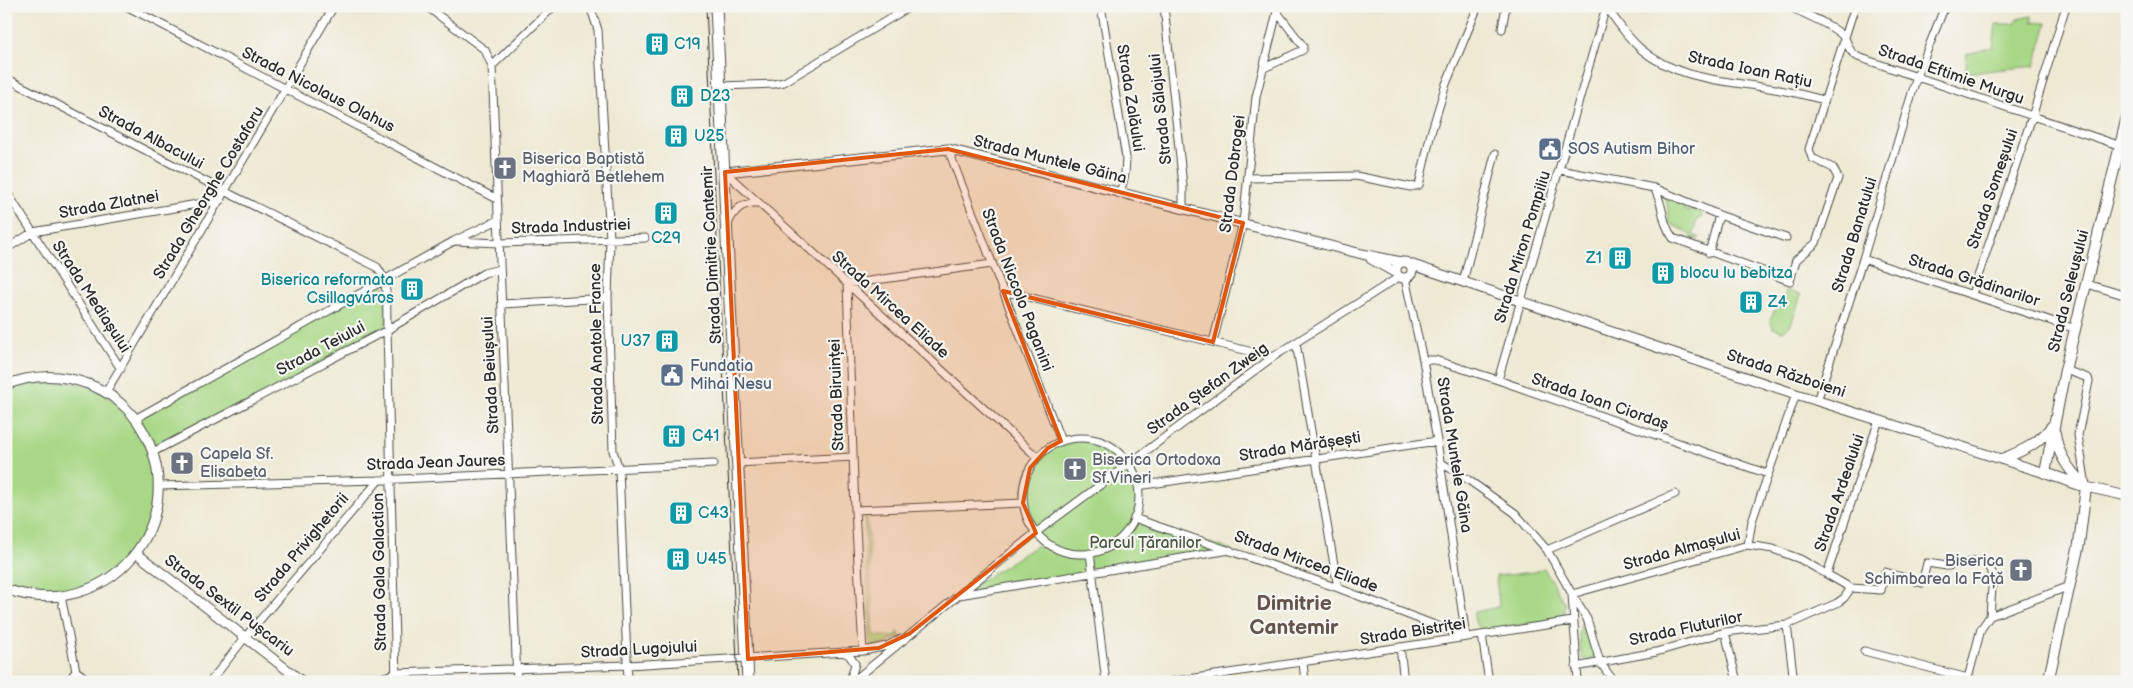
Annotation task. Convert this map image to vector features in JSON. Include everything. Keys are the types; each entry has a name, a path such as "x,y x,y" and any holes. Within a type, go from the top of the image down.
{"main road":[{"name":"Strada Dimitrie Cantemir","path":"716,6 748,682"},
{"name":"Strada Seleușului","path":"2045,472 2065,370 2124,147 2127,118"},
{"path":"2002,459 2021,452 2041,440 2054,424"},
{"path":"2048,682 2079,544 2086,487 2069,469 2062,456 2056,443 2054,424"},
{"name":"Strada Războieni","path":"2045,472 2086,487"}],"street":[{"name":"Strada Nicolaus Olahus","path":"126,6 498,199"},
{"name":"Strada Gheorghe Costaforu","path":"106,392 287,89 334,6"},
{"path":"426,6 485,50 492,66 554,6"},
{"name":"Strada Anatole France","path":"590,6 598,30 610,239 608,298 613,451 619,469 628,682"},
{"path":"720,86 784,82 910,6"},
{"name":"Strada Zalăului","path":"1101,6 1126,158 1126,174 1120,194"},
{"name":"Strada Sălajului","path":"1164,6 1184,186 1184,209"},
{"path":"1248,178 1356,176 1411,187 1419,185 1431,133 1446,84 1478,6"},
{"path":"1502,29 1506,6"},
{"name":"Strada Ioan Rațiu","path":"1606,6 1626,33 1643,51 1661,62 1706,78 1800,93 1824,100"},
{"name":"Strada Miron Pompiliu","path":"1498,380 1606,6"},
{"name":"Strada Eftimie Murgu","path":"1788,6 1834,29 1845,37 1849,50 1858,57 1917,76 2032,118 2124,147"},
{"path":"1654,188 1660,200 1664,226 1673,238 1790,281 1796,260 1816,242 1838,178 1833,168 1809,155 1809,148 1855,6"},
{"path":"1917,76 1945,6"},
{"name":"Strada Someșului","path":"1972,294 2032,118 2066,6"},
{"name":"Strada Dobrogei","path":"1264,68 1303,50 1303,46 1275,9"},
{"name":"Strada Dobrogei","path":"1213,342 1243,223 1256,98 1264,68 1275,9"},
{"name":"Strada Beiușului","path":"492,66 517,682"},
{"name":"Strada Banatului","path":"1817,401 1863,259 1917,76"},
{"name":"Strada Albacului","path":"6,78 226,192 377,267 384,276 384,282"},
{"name":"Strada Muntele Găina","path":"725,172 948,149 1120,194 1362,254 1406,263 1412,272 1402,276"},
{"name":"Strada Niccolo Paganini","path":"948,149 1061,441"},
{"path":"1463,282 1495,154"},
{"path":"1560,170 1654,188 1719,216 1786,238"},
{"name":"Strada Mircea Eliade","path":"725,172 1037,457"},
{"name":"Strada Mediașului","path":"6,191 121,368"},
{"name":"Strada Zlatnei","path":"6,249 32,232 221,200"},
{"path":"727,225 733,212 740,207 745,204 758,203"},
{"path":"1710,253 1719,216"},
{"name":"Strada Teiului","path":"135,419 384,282 454,241 498,220"},
{"name":"Strada Industriei","path":"499,243 645,238"},
{"path":"454,241 499,243"},
{"name":"Strada Muntele Găina","path":"1362,254 1402,276 1423,360 1438,441 1466,637"},
{"name":"Strada Grădinarilor","path":"1863,259 2076,329"},
{"path":"1402,276 1396,267 1406,263"},
{"name":"Strada Războieni","path":"1406,263 1437,275 1521,301 1817,401 2045,472"},
{"path":"848,284 992,264"},
{"name":"Strada Teiului","path":"153,452 387,330 484,273 500,269"},
{"name":"Strada Războieni","path":"1402,276 1437,275"},
{"name":"Strada Ștefan Zweig","path":"851,682 1036,533 1273,357 1402,276"},
{"name":"Strada Gala Galaction","path":"384,282 392,479 396,682"},
{"name":"Strada Biruinței","path":"848,284 855,510 863,650"},
{"path":"2087,284 2127,296"},
{"path":"1003,291 1273,357"},
{"path":"502,304 608,298"},
{"path":"1296,343 1338,588"},
{"name":"Strada Ioan Ciordaș","path":"1423,360 1435,360 1498,380 1768,474"},
{"path":"2065,370 2088,378 2078,435 2086,487"},
{"path":"6,385 34,377 58,377 82,382 106,392 135,419 147,438 153,452 158,486 153,520 149,532 136,554 120,570 102,583 76,593 61,596 34,596 6,589"},
{"path":"1748,545 1752,521 1796,394"},
{"name":"Strada Ardealului","path":"1827,574 1879,420"},
{"path":"1083,438 1099,441 1113,448 1129,464 1138,486 1138,502 1134,518 1126,532 1114,543 1090,553 1073,553 1044,541 1036,533 1025,513 1023,503 1025,479 1037,457 1061,441 1083,438"},
{"name":"Strada Mărășești","path":"1138,486 1438,441"},
{"path":"738,463 853,457"},
{"path":"1441,463 1460,474 1515,513 1547,550 1587,620 1600,662 1614,682"},
{"name":"Strada Jean Jaures","path":"158,486 379,480 714,464"},
{"name":"Strada Privighetorii","path":"210,682 244,638 379,480"},
{"name":"Strada Războieni","path":"2086,487 2127,496"},
{"path":"1547,550 1675,494"},
{"path":"855,510 1023,503"},
{"name":"Strada Mircea Eliade","path":"1134,518 1232,550 1466,637"},
{"name":"Strada Almașului","path":"1572,594 1748,545 1773,550 1800,559 1851,588 1881,590 1885,572 1922,583 1927,563 1947,566 1978,561 1985,562 1993,574 1990,616"},
{"path":"959,595 1232,550"},
{"path":"1090,553 1106,682"},
{"name":"Strada Sextil Pușcariu","path":"136,554 304,682"},
{"path":"1864,651 1968,680 1981,629 1990,616 2070,586"},
{"name":"Strada Fluturilor","path":"1576,667 1656,652 1724,632 1787,625 1836,603 1844,598 1851,588"},
{"path":"1572,594 1578,682"},
{"path":"61,596 76,671 91,682"},
{"name":"Strada Bistriței","path":"1168,682 1207,679 1303,662 1573,621"},
{"path":"1787,625 1794,682"},
{"path":"1724,632 1737,682"},
{"name":"Strada Lugojului","path":"368,682 396,673 628,665 843,652 887,646 909,634"},
{"path":"1482,635 1489,682"},
{"path":"1400,648 1404,682"},
{"path":"843,652 849,654 855,664 851,682"},
{"path":"1303,662 1306,682"},
{"path":"68,682 76,671"}],"highlighted area":[{"path":"948,149 1243,223 1213,342 1003,291 1061,441 1048,448 1030,468 1023,503 1036,533 909,634 879,648 748,659 725,172"}],"green space":[{"path":"2032,16 2032,22 2047,23 2035,66 1965,73 1967,54 1993,47 1996,24 2015,24 2017,19"},
{"path":"1660,193 1678,201 1688,212 1693,209 1700,210 1702,216 1696,223 1693,235 1700,238 1694,239 1685,231 1669,223 1667,202"},
{"path":"384,282 387,330 153,452 156,464 153,520 115,574 61,596 6,589 6,385 34,377 96,387 135,419"},
{"path":"1786,290 1801,295 1791,325 1783,331 1773,328 1770,319 1776,308 1782,308"},
{"name":"Parcul Țăranilor","path":"1083,438 1111,448 1129,464 1137,488 1134,518 1232,550 959,595 1044,541 1030,524 1025,512 1022,497 1028,472 1035,461 1056,445 1069,440"},
{"path":"864,513 867,513 874,635 893,637 899,632 900,636 883,645 871,646"},
{"path":"1544,568 1565,604 1563,619 1484,631 1477,625 1474,612 1499,607 1496,576 1534,572"},
{"path":"1581,623 1586,626 1595,654 1594,658 1588,660 1582,659 1579,635"}],"tram line":[{"path":"706,6 738,682"}],"place":[{"name":"C19","path":"657,44"},
{"name":"D23","path":"682,96"},
{"name":"U25","path":"676,136"},
{"name":"SOS Autism Bihor","path":"1550,149"},
{"name":"Biserica Baptistă Maghiară Betlehem","path":"505,168"},
{"name":"C29","path":"666,213"},
{"name":"Z1","path":"1620,258"},
{"name":"blocu lu bebitza","path":"1663,273"},
{"name":"Biserica reformata Csillagváros","path":"412,289"},
{"name":"Z4","path":"1751,302"},
{"name":"U37","path":"667,341"},
{"name":"Fundatia Mihai Nesu","path":"672,375"},
{"name":"C41","path":"674,436"},
{"name":"Capela Sf. Elisabeta","path":"182,463"},
{"name":"Biserica Ortodoxa Sf.Vineri","path":"1075,469"},
{"name":"C43","path":"681,513"},
{"name":"U45","path":"678,559"},
{"name":"Biserica Schimbarea la Față","path":"2021,570"}],"district":[{"name":"Dimitrie Cantemir","path":"1294,615"}]}
